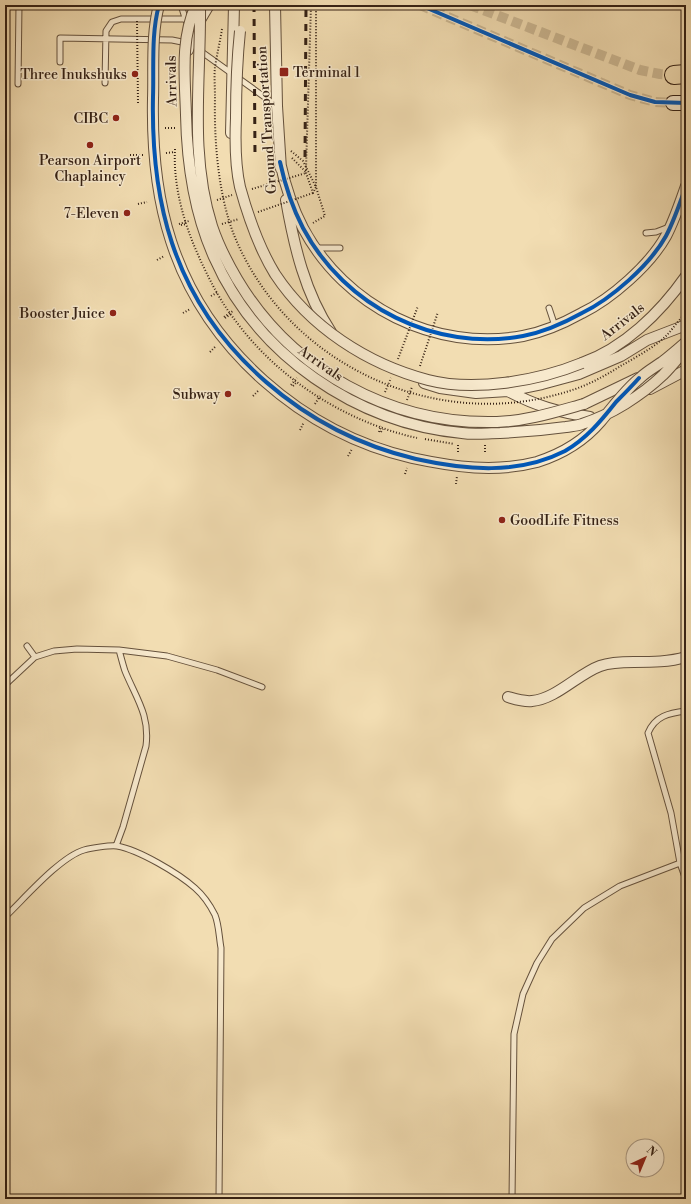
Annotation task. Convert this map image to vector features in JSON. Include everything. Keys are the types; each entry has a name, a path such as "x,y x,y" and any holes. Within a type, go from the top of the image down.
{"street":[{"path":"159,5 154,34 153,147 159,192 171,240 185,276 210,319 246,364 294,405 323,423 375,447 450,466 500,468 524,465 539,461 564,451 575,444 599,423 639,378"},
{"name":"Arrivals","path":"196,5 189,24 184,48 188,155 194,200 213,256 224,278 261,330 276,347 305,372 357,404 387,417 416,426 464,434 515,432 553,429 582,424 626,404 664,374 686,348"},
{"path":"200,5 201,40 198,124 199,154 202,179 212,226 232,270 246,294 274,329 309,361 360,393 406,411 445,419 497,422 534,418 584,404 639,378 686,342"},
{"path":"209,5 196,27 190,44 187,63 188,137 193,183 202,217 215,253 228,281 256,320 281,348 324,382 362,404 400,419 429,427 463,431 500,432 542,428 590,417 612,410 686,370"},
{"name":"Ground Transportation","path":"234,5 231,121 235,176 243,213 249,230 267,267 289,298 312,321 355,354 404,377 440,388 476,393 508,391 579,374 620,356 684,320"},
{"name":"Arrivals","path":"240,5 235,142 240,186 251,222 272,267 288,290 314,319 352,348 388,367 429,380 466,385 510,382 549,375 603,354 637,330 672,295 686,276"},
{"name":"Ground Transportation","path":"275,5 276,106 280,162 292,234 304,275 314,302 338,342"},
{"path":"677,104 686,111"},
{"path":"280,162 290,198 303,229 338,276 357,293 388,314 415,327 438,334 466,338 499,339 524,336 555,326 595,307 620,288 647,262 665,237 678,210 686,186"},
{"path":"629,401 686,337"},
{"path":"664,374 686,354"},
{"path":"508,391 527,401 548,409 590,417"},
{"path":"508,697 533,701 550,696 585,673 600,666 615,662 674,660 686,657"}],"lane":[{"path":"18,84 19,5"},
{"path":"181,5 186,20 190,44"},
{"path":"105,83 106,32 112,22 130,19 186,20"},
{"path":"60,62 60,38 172,40 190,44 276,106"},
{"path":"646,233 656,232 670,226"},
{"path":"316,248 340,248"},
{"path":"549,308 555,326"},
{"path":"27,646 35,657"},
{"path":"116,846 123,827 146,746 148,733 143,710 125,670 119,650"},
{"path":"5,685 35,657 54,651 119,650 167,656 217,670 262,687"},
{"path":"686,711 668,713 652,724 648,733 671,813 680,863 686,880"},
{"path":"5,917 58,865 70,856 83,850 116,846 133,851 156,862 195,888 206,900 217,921 221,948 219,1199"},
{"path":"512,1199 514,1034 523,994 536,963 552,939 584,908 620,886 680,863"}],"path":[{"path":"311,5 306,173 313,193 316,187 316,5"},
{"path":"137,21 138,104"},
{"path":"222,29 215,68 214,123 218,166 225,203 234,234 252,269 271,298 300,330 327,353 384,385 406,392 440,400 462,402 522,402 549,397 579,388 640,355 665,337 684,320"},
{"path":"165,128 176,128 176,135"},
{"path":"6,142 7,165"},
{"path":"176,148 175,160 177,180 186,224 192,242 212,284 231,314 249,339 265,356 297,382 341,410 355,417 402,435 442,443 464,445"},
{"path":"290,150 303,161 316,187 325,216 303,229"},
{"path":"166,153 175,152"},
{"path":"130,155 145,155"},
{"path":"302,168 306,173"},
{"path":"138,204 148,202"},
{"path":"186,224 180,225 189,221"},
{"path":"157,260 164,256"},
{"path":"211,296 219,291"},
{"path":"183,313 193,308"},
{"path":"231,314 225,318 234,311"},
{"path":"210,352 216,346"},
{"path":"297,382 292,385 298,376"},
{"path":"252,396 258,391"},
{"path":"315,404 321,395"},
{"path":"382,422 380,432 383,428"},
{"path":"458,443 458,452"},
{"path":"478,445 489,445"},
{"path":"485,445 485,452"},
{"path":"348,456 352,449"},
{"path":"404,474 407,468"}],"tunnel":[{"path":"420,5 630,95 655,102 673,103"},
{"path":"470,5 640,70 674,75"}],"railway":[{"path":"254,5 255,157"},
{"path":"305,157 306,5"}],"cycle path":[{"path":"159,5 156,16 153,51 154,153 162,207 172,243 188,283 210,319 236,352 266,382 300,408 337,430 375,447 435,463 473,468 492,468 529,464 547,459 565,451 580,441 593,429 639,378"},
{"path":"420,5 630,95 655,102 686,103"},
{"path":"280,162 289,196 303,228 321,256 343,280 368,301 396,318 426,330 457,337 490,339 523,336 554,327 593,307 617,290 640,269 659,247 672,224 686,186"}],"place":[{"name":"Terminal 1","path":"284,72"},
{"name":"Three Inukshuks","path":"135,74"},
{"name":"CIBC","path":"116,118"},
{"name":"Pearson Airport Chaplaincy","path":"90,145"},
{"name":"7-Eleven","path":"127,213"},
{"name":"Booster Juice","path":"113,313"},
{"name":"Subway","path":"228,394"},
{"name":"GoodLife Fitness","path":"502,520"}]}
